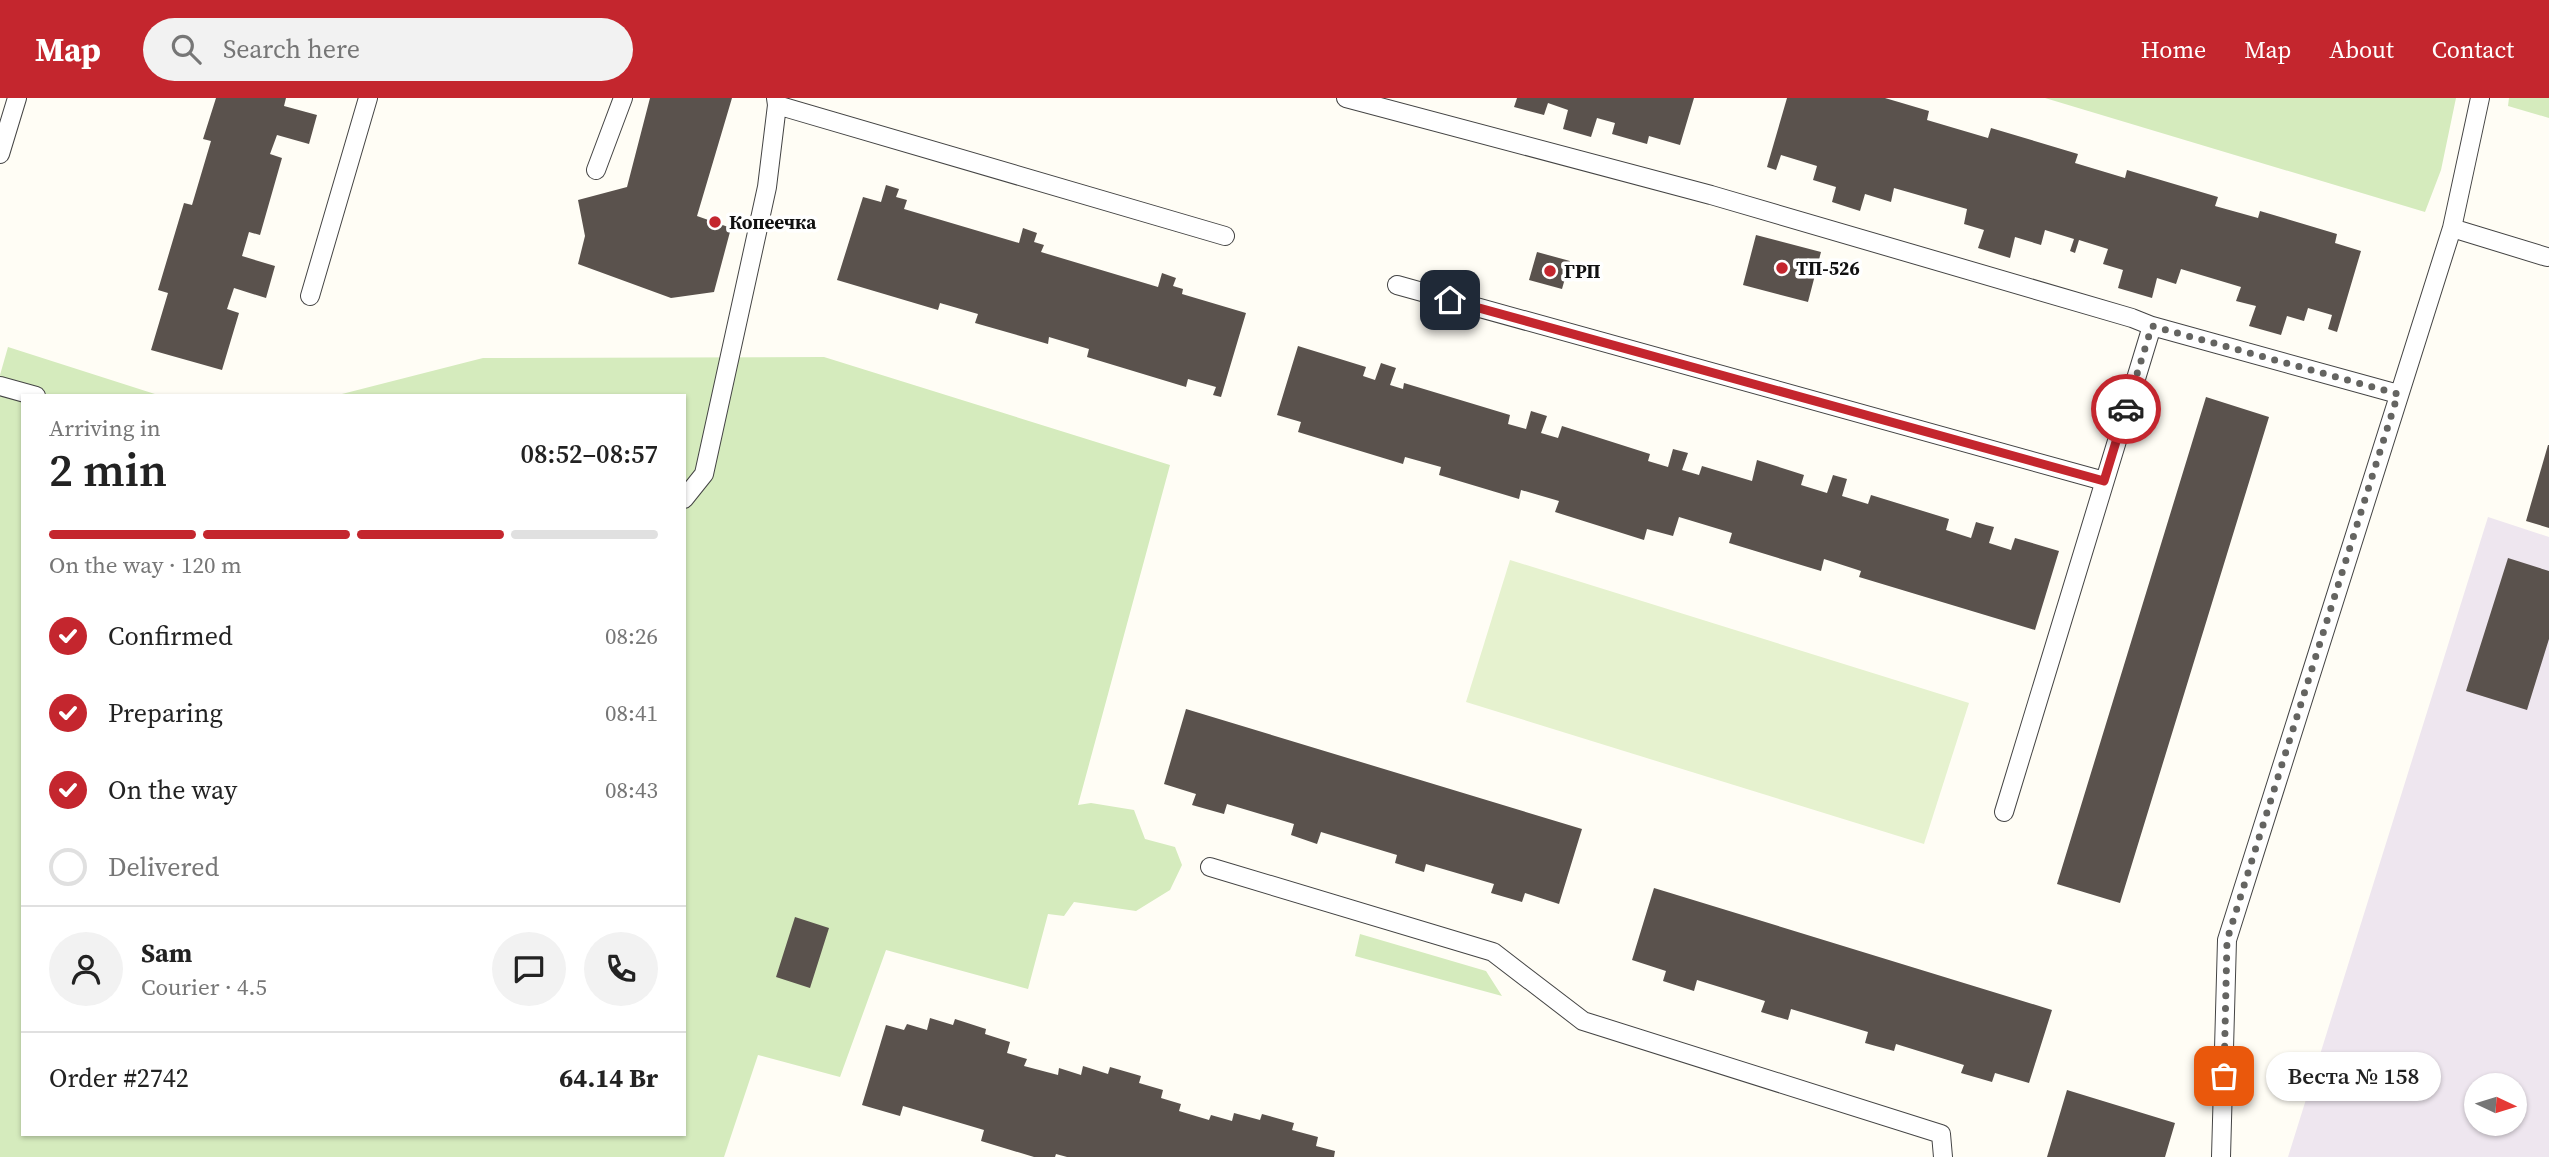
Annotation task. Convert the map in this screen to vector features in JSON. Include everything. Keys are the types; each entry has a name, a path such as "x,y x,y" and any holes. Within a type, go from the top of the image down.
{"lane":[{"path":"0,154 17,98"},
{"path":"310,296 368,98"},
{"path":"596,170 623,98"},
{"path":"1346,98 1711,195 2152,326 2398,394"},
{"path":"2221,1157 2227,940 2452,228 2480,98"},
{"path":"686,496 704,474 767,187 776,102 1225,236"},
{"path":"2452,228 2547,257"},
{"path":"1397,285 2104,481"},
{"path":"2004,812 2152,326"},
{"path":"0,386 29,394"},
{"path":"1210,867 1493,952 1583,1021 1941,1134 1943,1157"}],"shaded area":[{"path":"2488,517 2549,537 2549,1157 2288,1157"}],"green space":[{"path":"2045,98 2456,98 2441,170 2425,212"},
{"path":"2509,98 2549,98 2549,118 2508,106"},
{"path":"8,347 155,394 21,394 21,1136 686,1136 686,394 342,394 483,358 824,357 1170,465 1078,805 1091,803 1134,810 1145,839 1175,847 1182,865 1170,890 1136,911 1074,902 1064,916 1048,914 1028,989 886,950 840,1077 758,1055 724,1157 0,1157 0,375"},
{"path":"1510,560 1969,703 1924,844 1466,702"},
{"path":"1360,934 1486,971 1502,996 1355,956"}],"building":[{"path":"216,98 286,98 284,106 317,115 309,144 277,135 270,154 282,158 260,235 249,232 242,256 275,266 266,298 234,288 227,309 239,313 222,370 151,350 168,293 158,290 184,203 192,205 211,141 203,139"},
{"path":"650,98 732,98 697,216 731,228 714,292 671,298 578,264 585,236 578,200 627,187"},
{"path":"1517,98 1694,98 1680,145 1649,136 1647,144 1612,134 1615,123 1597,118 1591,137 1563,129 1568,110 1548,103 1544,115 1514,107"},
{"path":"1787,98 1885,98 1929,111 1927,120 1988,138 1991,128 2078,154 2075,163 2125,178 2127,170 2218,197 2215,206 2258,218 2260,211 2337,234 2335,243 2361,251 2337,332 2328,329 2332,315 2308,308 2304,321 2287,316 2281,335 2249,326 2256,306 2236,301 2241,287 2181,269 2176,284 2157,278 2152,298 2118,288 2123,270 2103,264 2108,249 2079,240 2075,253 2070,251 2074,239 2045,230 2041,245 2015,237 2010,258 1978,248 1984,230 1964,224 1967,209 1894,188 1891,202 1865,194 1860,211 1832,202 1836,187 1813,180 1817,166 1781,155 1776,170 1767,167"},
{"path":"886,185 899,189 896,197 907,200 904,209 1019,243 1023,228 1037,233 1034,242 1044,245 1041,252 1158,287 1162,273 1176,278 1173,286 1183,289 1182,294 1246,313 1221,397 1213,395 1216,387 1188,379 1186,387 1087,357 1089,349 1049,337 1048,344 975,323 978,314 940,303 938,310 837,280 863,197 881,202"},
{"name":"ТП-526","path":"1756,235 1821,252 1808,302 1743,285"},
{"name":"ГРП","path":"1537,252 1570,261 1562,289 1529,280"},
{"path":"1298,346 1366,367 1363,376 1375,380 1381,363 1396,368 1390,385 1403,389 1404,383 1510,415 1508,424 1526,429 1531,411 1547,416 1541,433 1558,438 1562,426 1650,454 1648,461 1668,467 1673,449 1688,453 1682,470 1699,475 1702,466 1752,481 1757,460 1804,475 1801,485 1827,493 1833,475 1847,479 1842,496 1868,504 1871,495 1949,519 1946,530 1971,538 1976,522 1994,527 1989,543 2011,550 2015,538 2059,551 2035,630 1859,577 1861,571 1824,559 1821,571 1729,543 1732,533 1679,517 1673,536 1647,529 1644,540 1555,512 1559,501 1521,490 1519,499 1439,475 1441,467 1405,457 1403,464 1298,432 1301,422 1277,415"},
{"path":"2206,397 2269,417 2120,903 2057,884"},
{"path":"2549,445 2549,528 2526,521"},
{"path":"2508,558 2549,571 2549,639 2527,710 2466,691"},
{"path":"1186,709 1582,829 1559,904 1525,893 1522,902 1491,893 1494,884 1426,864 1424,872 1395,863 1397,855 1321,832 1317,844 1291,835 1294,824 1227,804 1224,814 1192,805 1196,794 1164,784"},
{"path":"1654,888 2052,1010 2029,1083 1995,1073 1992,1082 1961,1073 1964,1065 1896,1044 1894,1051 1865,1043 1868,1032 1791,1009 1788,1020 1761,1012 1765,1001 1697,980 1694,991 1663,981 1666,971 1632,960"},
{"path":"795,917 829,928 810,988 776,977"},
{"path":"930,1018 953,1025 955,1019 986,1029 985,1034 1010,1042 1007,1053 1027,1059 1024,1066 1058,1075 1059,1068 1081,1075 1083,1066 1108,1074 1110,1067 1141,1076 1139,1083 1163,1090 1161,1098 1181,1104 1179,1111 1209,1120 1211,1115 1232,1121 1234,1113 1260,1120 1262,1114 1294,1123 1292,1130 1318,1137 1316,1146 1335,1151 1334,1157 1067,1157 1056,1154 1055,1157 1034,1157 981,1141 984,1130 903,1106 900,1116 862,1105 886,1025 904,1030 907,1024 927,1030"},
{"path":"2067,1090 2175,1123 2165,1157 2047,1157"}],"way so far":[{"path":"2126,409 2152,326 2398,394 2227,940 2224,1076"}],"place":[{"name":"Копеечка","path":"715,222"},
{"name":"ТП-526","path":"1782,268"},
{"name":"ГРП","path":"1550,271"},
{"name":"Веста № 158","path":"2224,1076"}],"route":[{"path":"1450,300 2104,481 2126,409"}]}
